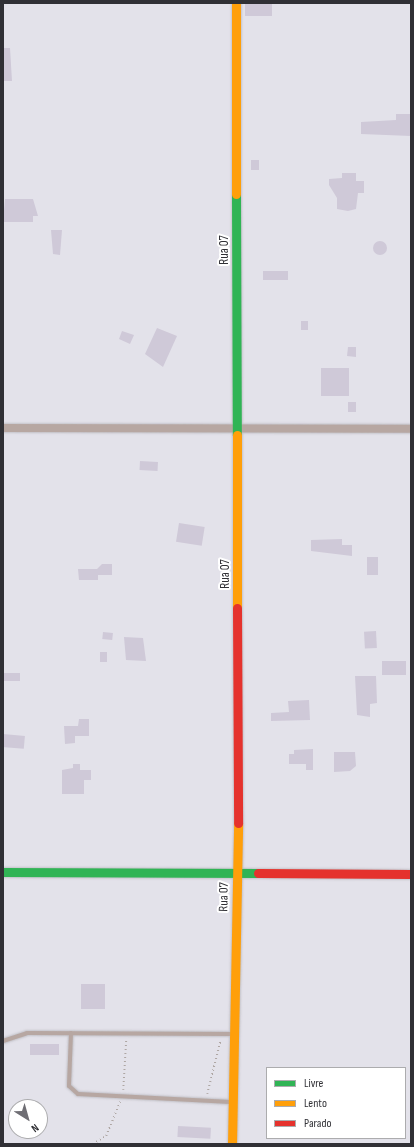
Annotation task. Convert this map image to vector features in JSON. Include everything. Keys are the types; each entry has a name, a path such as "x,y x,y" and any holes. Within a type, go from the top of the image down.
{"street":[{"name":"Rua 07","path":"232,1144 238,874 236,3"},
{"path":"3,428 411,429"},
{"path":"3,872 411,874"}],"lane":[{"path":"3,1041 27,1033 234,1035"},
{"path":"71,1034 70,1086 78,1094 233,1102"}],"path":[{"path":"205,1101 218,1043 225,1036 234,1035"}],"building":[{"path":"245,3 272,3 272,16 245,16"},
{"path":"3,48 10,48 12,81 3,81"},
{"path":"396,114 411,114 411,136 361,134 361,122 396,120"},
{"path":"251,160 259,160 259,170 251,170"},
{"path":"342,173 356,173 356,181 364,181 364,193 358,193 356,209 348,211 337,209 337,198 329,185 329,179 342,178"},
{"path":"5,199 33,199 38,216 33,216 33,222 3,222"},
{"path":"51,230 62,230 60,255 53,254"},
{"path":"380,241 385,243 387,248 385,253 380,255 375,253 373,248 375,243"},
{"path":"263,271 288,271 288,280 263,280"},
{"path":"301,321 308,321 308,330 301,330"},
{"path":"157,328 177,336 163,367 145,354"},
{"path":"122,331 134,335 130,344 119,339"},
{"path":"348,347 356,347 356,357 347,356"},
{"path":"321,368 349,368 349,396 321,396"},
{"path":"348,402 356,402 356,412 348,412"},
{"path":"140,461 158,462 158,471 140,470"},
{"path":"179,523 205,527 202,546 176,542"},
{"path":"342,539 342,545 352,545 352,556 311,551 311,540"},
{"path":"367,557 378,557 378,575 367,575"},
{"path":"102,564 112,564 112,575 98,575 98,580 79,580 78,569 97,569"},
{"path":"376,631 377,648 365,649 364,632"},
{"path":"103,632 113,633 112,640 102,639"},
{"path":"124,637 143,638 146,661 126,660"},
{"path":"100,652 107,652 107,662 100,662"},
{"path":"382,661 406,661 406,675 382,675"},
{"path":"3,673 20,673 20,681 3,681"},
{"path":"355,676 376,676 377,703 370,704 370,717 357,715"},
{"path":"309,700 310,720 271,721 271,713 289,712 288,701"},
{"path":"79,719 89,719 89,736 75,736 75,743 65,744 64,726 78,726"},
{"path":"3,734 25,736 24,749 3,747"},
{"path":"313,749 313,770 306,770 306,764 289,764 289,754 294,754 294,750"},
{"path":"334,752 355,752 356,766 350,771 334,772"},
{"path":"73,764 80,764 80,770 91,770 91,780 84,780 84,794 62,794 62,770 73,768"},
{"path":"81,984 105,984 105,1009 81,1009"},
{"path":"30,1044 59,1044 59,1055 30,1055"},
{"path":"178,1126 211,1128 210,1139 177,1137"}],"traffic: fast":[{"path":"236,194 237,435"},
{"path":"3,872 258,873"}],"traffic: slow":[{"path":"236,3 236,194"},
{"path":"237,435 237,608"},
{"path":"232,1144 238,823"}],"traffic: jam":[{"path":"237,608 238,823"},
{"path":"258,873 411,874"}]}
